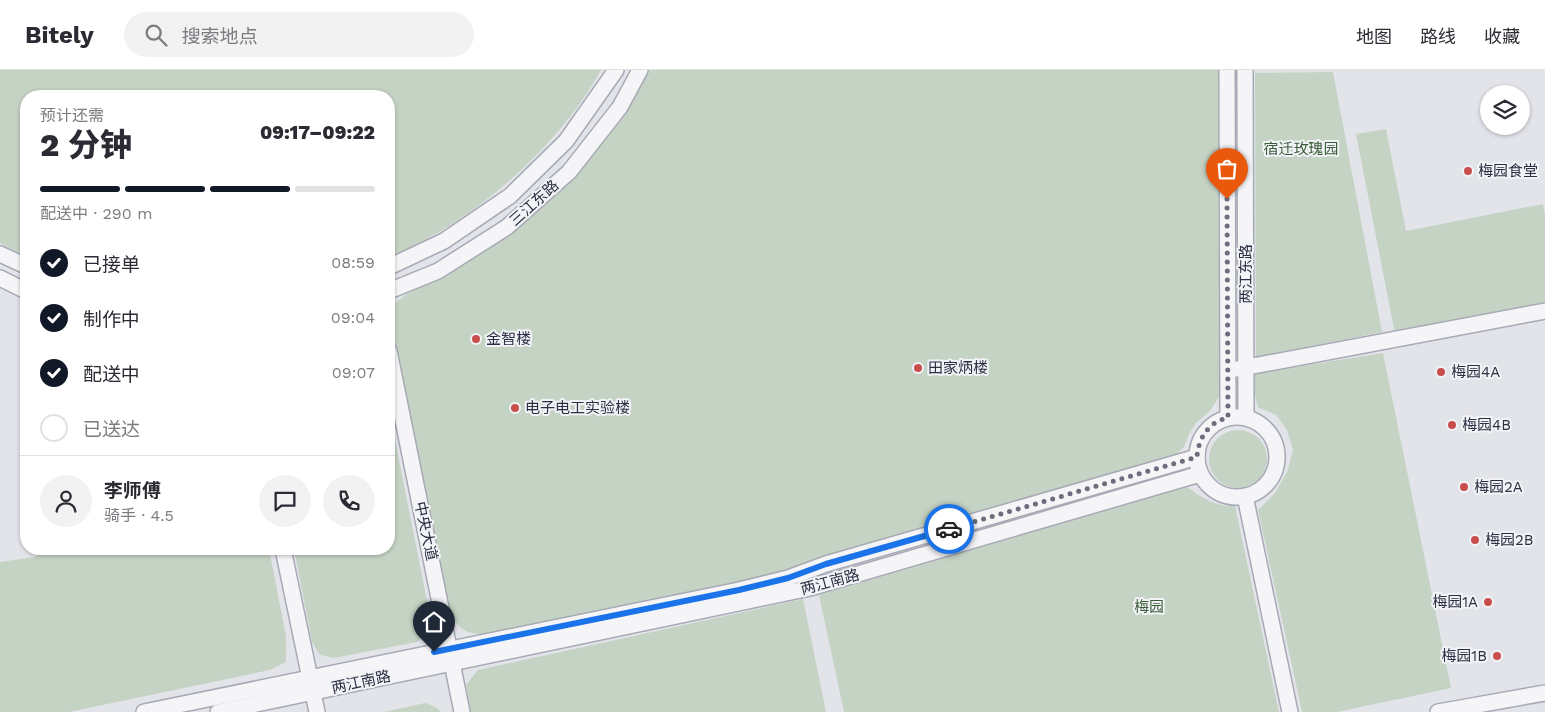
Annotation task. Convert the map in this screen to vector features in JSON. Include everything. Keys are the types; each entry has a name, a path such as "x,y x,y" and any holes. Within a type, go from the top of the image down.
{"street":[{"name":"三江东路","path":"395,264 444,241 510,196 566,141 616,70"},
{"name":"三江东路","path":"395,289 438,271 507,227 569,172 620,107 640,70"},
{"name":"两江东路","path":"1227,70 1228,418"},
{"name":"两江东路","path":"1245,70 1246,418"},
{"path":"0,254 20,263"},
{"path":"0,278 20,288"},
{"path":"1228,371 1545,311"},
{"name":"中央大道","path":"395,381 462,712"},
{"path":"1246,418 1261,425 1270,434 1276,446 1277,459 1274,472 1267,483 1257,492 1245,496 1231,497 1218,493 1208,485 1200,474 1197,448 1202,436 1211,426 1223,419 1246,418"},
{"name":"两江南路","path":"451,656 788,578 826,564 1197,457"},
{"name":"两江南路","path":"144,712 312,685 451,656 810,588 1200,474"},
{"path":"1245,496 1290,712"},
{"path":"284,555 317,712"},
{"name":"两江南路","path":"218,712 312,685"},
{"path":"1438,712 1545,693"}],"green space":[{"path":"0,70 601,70 561,128 510,180 481,204 451,224 420,243 395,255 395,90 20,90 20,253 0,243"},
{"path":"645,70 1218,70 1219,397 1210,411 1196,423 1184,447 1173,458 785,572 489,635 472,633 461,628 453,618 446,602 395,352 395,303 407,294 437,278 542,206"},
{"name":"宿迁玫瑰园","path":"1333,72 1382,332 1256,357 1255,73"},
{"path":"1386,129 1406,231 1543,204 1545,216 1545,304 1395,334 1356,134"},
{"path":"1383,353 1451,688 1337,712 1302,712 1258,510 1275,493 1287,472 1293,450 1287,430 1276,415 1258,407 1253,388 1252,374"},
{"path":"1238,430 1249,432 1262,443 1267,459 1265,470 1254,483 1238,488 1227,486 1214,475 1209,459 1211,448 1222,435"},
{"path":"395,439 430,616 428,631 417,642 334,658 320,655 312,642 295,555 395,555"},
{"name":"梅园","path":"1187,487 1210,501 1222,505 1235,506 1279,712 844,712 819,595"},
{"path":"37,555 270,555 286,636 286,662 270,670 69,712 0,712 0,562 35,557"},
{"path":"803,599 826,712 471,712 466,685 478,670"},
{"path":"425,703 437,708 441,712 384,712"}],"way so far":[{"path":"949,529 1197,457 1197,448 1202,436 1211,426 1228,418 1227,199"}],"place":[{"name":"梅园食堂","path":"1468,171"},
{"name":"金智楼","path":"476,339"},
{"name":"田家炳楼","path":"918,368"},
{"name":"梅园4A","path":"1441,372"},
{"name":"电子电工实验楼","path":"515,408"},
{"name":"梅园4B","path":"1452,425"},
{"name":"梅园2A","path":"1464,487"},
{"name":"梅园2B","path":"1475,540"},
{"name":"梅园1A","path":"1488,602"},
{"name":"梅园1B","path":"1497,656"}],"route":[{"path":"434,652 739,590 788,578 826,564 949,529"}]}
